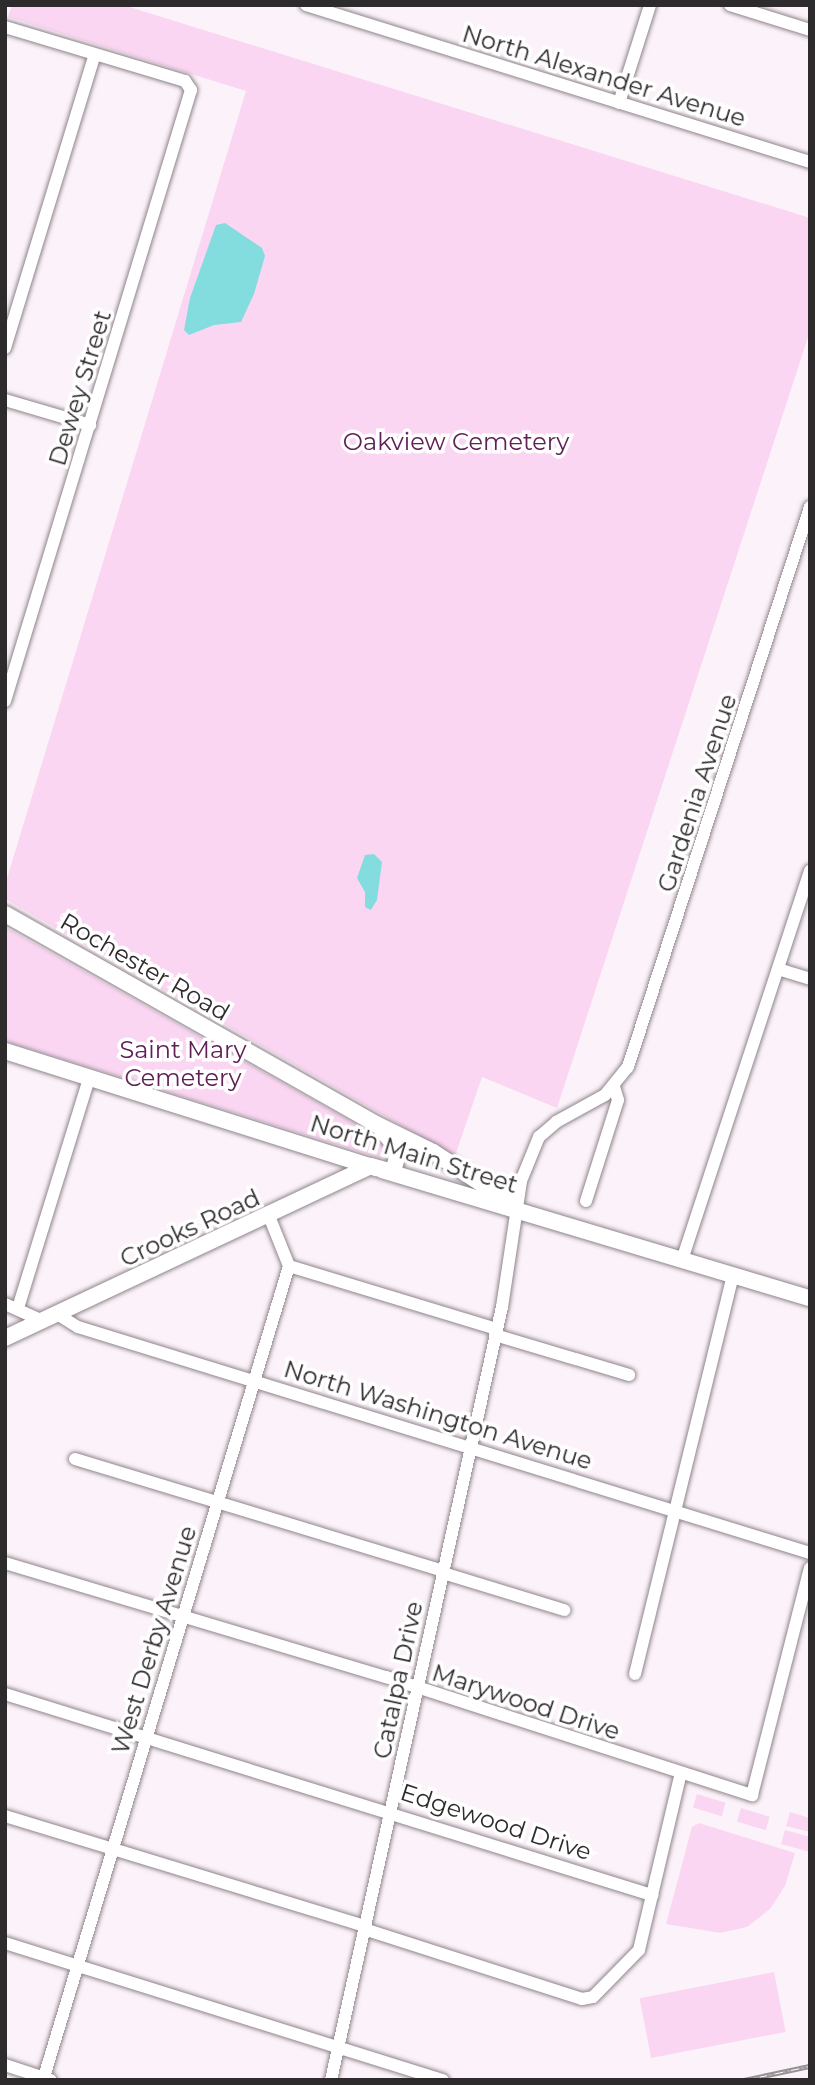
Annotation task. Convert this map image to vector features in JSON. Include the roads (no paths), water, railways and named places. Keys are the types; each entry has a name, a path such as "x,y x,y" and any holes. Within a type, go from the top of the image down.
{"main road":[{"name":"Rochester Road","path":"5,914 378,1125 433,1152 502,1194 517,1208"},
{"name":"North Main Street","path":"5,1051 370,1166"},
{"path":"370,1166 393,1172 395,1146 378,1125"},
{"name":"Crooks Road","path":"5,1338 269,1216 370,1166"},
{"name":"North Main Street","path":"393,1172 810,1298"}],"street":[{"name":"North Alexander Avenue","path":"306,5 331,9 810,162"},
{"path":"619,103 650,5"},
{"path":"730,5 810,30"},
{"path":"5,27 95,54 5,348"},
{"name":"Dewey Street","path":"5,701 190,86 95,54"},
{"path":"5,400 89,425"},
{"name":"Gardenia Avenue","path":"505,1289 521,1181 540,1137 614,1087 633,1054 809,512"},
{"path":"682,1260 810,871"},
{"path":"778,969 810,979"},
{"path":"11,1306 89,1078"},
{"name":"Gardenia Avenue","path":"586,1201 618,1100 614,1087"},
{"path":"269,1216 289,1266 629,1375"},
{"name":"West Derby Avenue","path":"48,2078 77,1966 289,1266"},
{"path":"635,1674 733,1275"},
{"name":"Catalpa Drive","path":"331,2080 505,1289"},
{"name":"North Washington Avenue","path":"11,1306 676,1509 810,1553"},
{"path":"75,1459 564,1610"},
{"name":"Marywood Drive","path":"5,1563 752,1795 810,1568"},
{"name":"Edgewood Drive","path":"5,1694 390,1811 652,1895"},
{"path":"5,1816 365,1927 582,1999 593,1997 637,1956 681,1773"},
{"path":"5,1943 443,2080"},
{"path":"5,2065 48,2078"}],"water":[{"path":"225,223 262,248 265,256 254,294 241,322 214,325 189,335 184,330 190,298 216,225"},
{"path":"374,854 382,862 377,900 371,910 365,907 365,892 357,878 365,855"}],"railway":[{"path":"744,2080 810,2066"}],"park label":[{"name":"Oakview Cemetery","path":"456,442"},
{"name":"Saint Mary Cemetery","path":"183,1064"}]}
